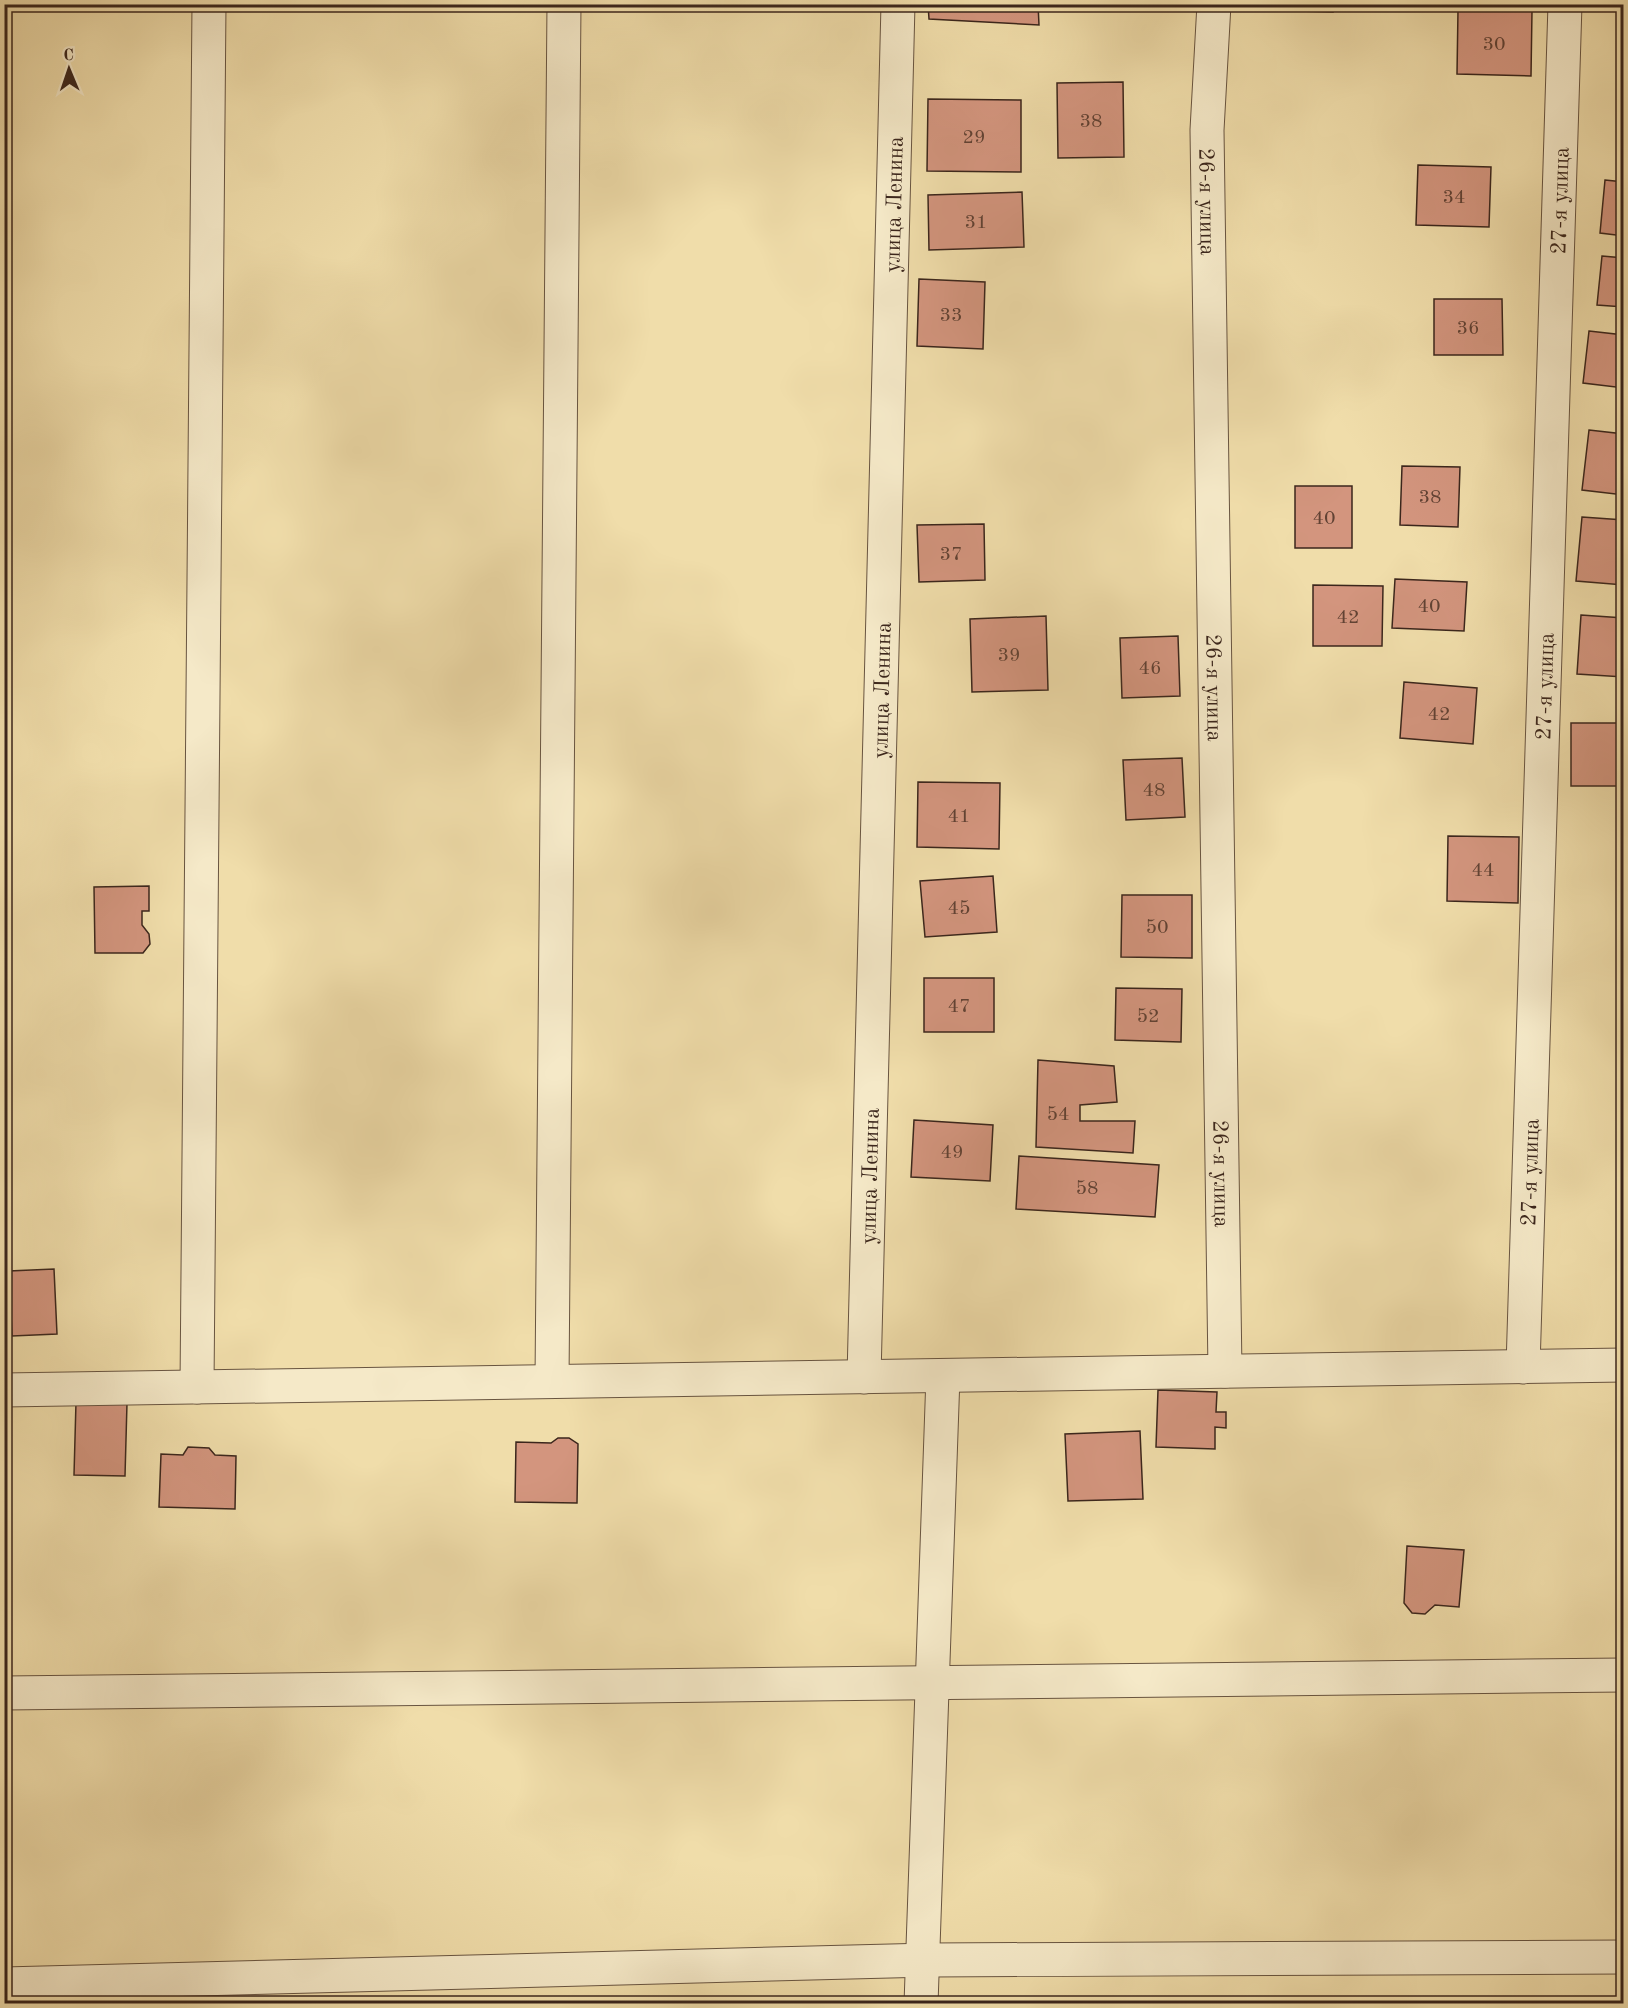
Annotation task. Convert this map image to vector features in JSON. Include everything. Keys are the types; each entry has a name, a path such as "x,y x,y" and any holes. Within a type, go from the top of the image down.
{"street":[{"path":"197,1387 209,4"},
{"path":"552,1381 564,4"},
{"name":"улица Ленина","path":"864,1377 898,4"},
{"name":"26-я улица","path":"1214,4 1207,130 1225,1371"},
{"name":"27-я улица","path":"1523,1367 1565,4"},
{"path":"4,1390 1623,1365"},
{"path":"921,2004 943,1376"},
{"path":"4,1693 1623,1675"},
{"path":"4,1984 922,1960 1623,1958"}],"building":[{"path":"928,4 1038,4 1039,25 929,19"},
{"path":"1257,4 1333,4 1333,12 1256,10"},
{"path":"1458,10 1532,11 1531,76 1457,74"},
{"path":"1123,82 1124,157 1058,158 1057,83"},
{"path":"928,99 1021,100 1021,172 927,171"},
{"path":"1418,165 1491,167 1489,227 1416,225"},
{"path":"1605,180 1624,182 1624,236 1600,233"},
{"path":"1022,192 1024,247 929,250 928,195"},
{"path":"1602,256 1624,258 1624,307 1597,305"},
{"path":"919,279 985,282 983,349 917,346"},
{"path":"1434,299 1502,299 1503,355 1434,355"},
{"path":"1589,331 1624,335 1624,388 1583,383"},
{"path":"1589,430 1624,434 1624,495 1582,490"},
{"path":"1402,466 1460,467 1458,527 1400,525"},
{"path":"1295,486 1352,486 1352,548 1295,548"},
{"path":"1582,517 1624,520 1624,585 1576,581"},
{"path":"984,524 985,580 919,582 917,525"},
{"path":"1395,579 1467,582 1464,631 1392,628"},
{"path":"1313,585 1383,586 1382,646 1313,646"},
{"path":"1581,615 1624,618 1624,677 1577,674"},
{"path":"1046,616 1048,690 972,692 970,619"},
{"path":"1178,636 1180,696 1122,698 1120,638"},
{"path":"1404,682 1477,688 1473,744 1400,738"},
{"path":"1571,723 1624,723 1624,786 1571,786"},
{"path":"1182,758 1185,817 1126,820 1123,760"},
{"path":"918,782 1000,783 999,849 917,847"},
{"path":"1448,836 1519,837 1518,903 1447,901"},
{"path":"993,876 997,932 925,937 920,881"},
{"path":"149,886 149,911 142,911 142,925 149,934 150,944 143,953 95,953 94,887"},
{"path":"1122,895 1192,895 1192,958 1121,957"},
{"path":"924,978 994,978 994,1032 924,1032"},
{"path":"1116,988 1182,989 1181,1042 1115,1040"},
{"path":"1038,1060 1114,1066 1117,1102 1080,1105 1080,1121 1135,1121 1133,1153 1036,1147"},
{"path":"914,1120 993,1125 990,1181 911,1177"},
{"path":"1019,1156 1159,1165 1155,1217 1016,1209"},
{"path":"54,1269 57,1334 12,1336 9,1271"},
{"path":"1158,1390 1217,1392 1216,1412 1226,1412 1226,1428 1215,1427 1215,1449 1156,1447"},
{"path":"76,1402 127,1403 125,1476 74,1475"},
{"path":"1140,1431 1143,1499 1068,1501 1065,1434"},
{"path":"558,1438 569,1438 578,1444 577,1503 515,1502 516,1442 551,1443"},
{"path":"188,1447 209,1448 215,1455 236,1456 235,1509 159,1507 161,1454 183,1455"},
{"path":"1407,1546 1464,1550 1459,1607 1435,1605 1425,1614 1412,1613 1404,1603"}]}
